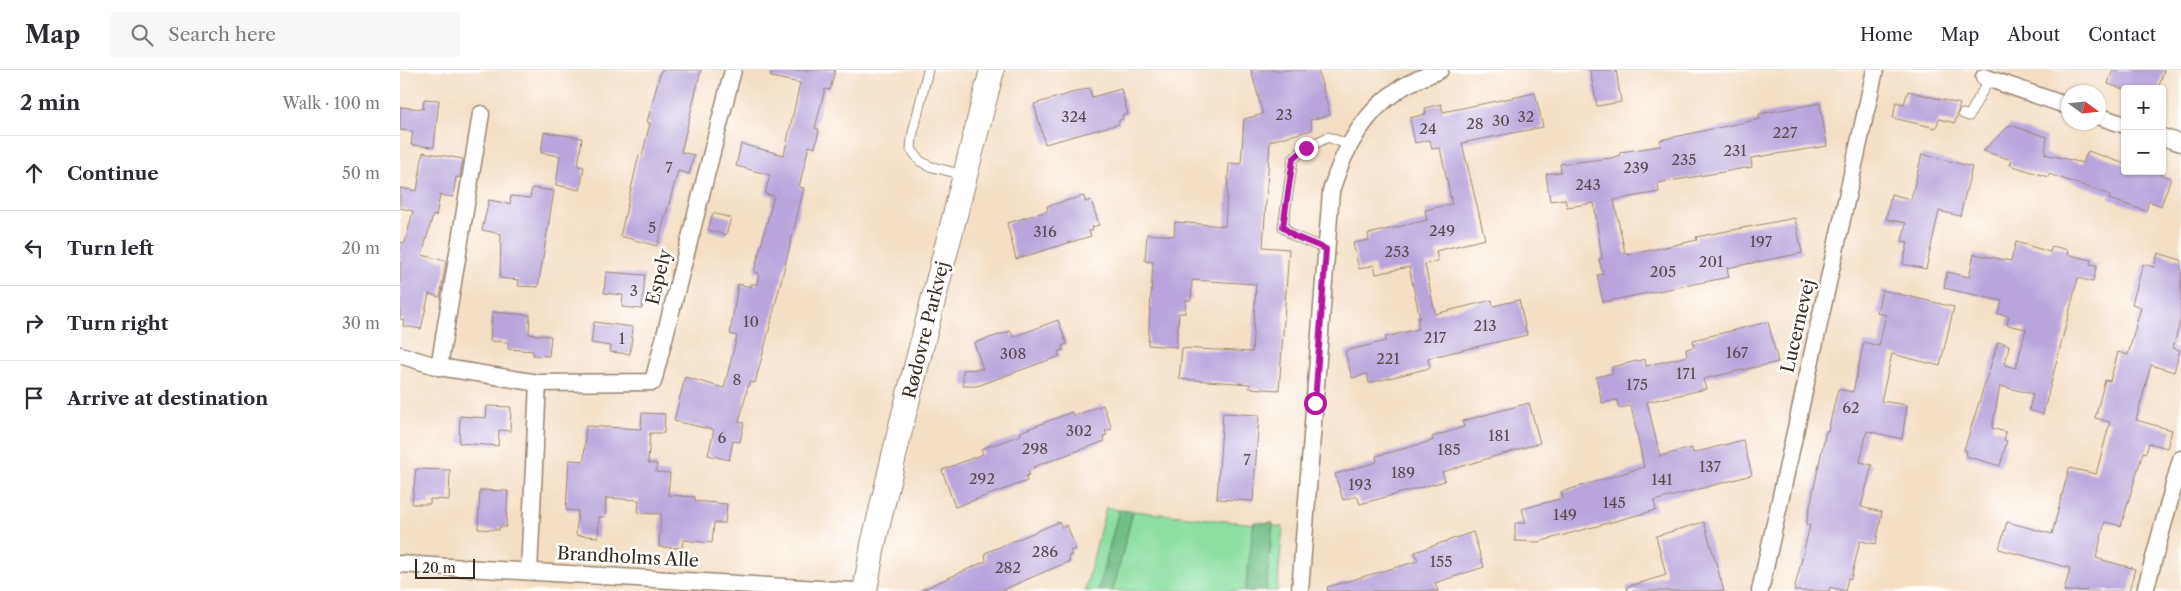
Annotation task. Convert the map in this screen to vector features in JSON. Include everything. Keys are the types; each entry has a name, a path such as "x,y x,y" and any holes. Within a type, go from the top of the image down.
{"street":[{"name":"Espely","path":"400,355 438,367 538,383 653,382 733,70"},
{"name":"Rødovre Parkvej","path":"865,591 873,545 902,422 992,70"},
{"path":"1300,591 1331,191 1338,165 1370,112 1399,89 1440,70"},
{"name":"Lucernevej","path":"1760,591 1874,70"},
{"path":"1987,78 2061,104"},
{"path":"438,367 481,114"},
{"path":"2106,119 2121,124"},
{"path":"2166,138 2181,144"},
{"path":"529,571 538,383"},
{"path":"2146,591 2181,459"},
{"name":"Brandholms Alle","path":"400,564 854,591"}],"lane":[{"path":"928,70 912,137 911,149 920,161 929,166 965,175"},
{"path":"1963,114 1969,116 1987,78"},
{"path":"1326,249 1294,236 1283,227 1293,159 1306,148 1328,137 1349,145"}],"green space":[{"path":"1106,507 1119,510 1098,591 1085,591"},
{"path":"1119,510 1133,511 1113,591 1098,591"},
{"path":"1133,511 1283,527 1277,591 1113,591"},
{"path":"1254,522 1273,523 1266,591 1245,591"}],"building":[{"path":"661,70 701,70 681,152 694,155 689,174 678,171 657,246 620,236 639,155 642,156 650,123 647,122"},
{"path":"772,70 835,70 830,90 825,89 815,128 819,129 815,148 809,146 799,187 804,188 768,334 755,383 749,382 739,422 744,423 740,442 733,441 729,460 708,455 714,430 674,421 685,377 724,388 737,336 730,334 738,284 751,287 751,284 757,284 759,273 754,272 774,196 765,194 770,175 736,166 741,144 784,155 800,83 771,77"},
{"path":"1251,70 1318,70 1330,115 1310,120 1312,130 1270,141 1263,247 1289,249 1279,390 1249,388 1250,384 1179,379 1182,348 1252,352 1256,284 1192,280 1191,300 1186,300 1185,313 1179,313 1176,347 1148,345 1153,262 1145,261 1147,234 1174,236 1175,222 1225,226 1229,163 1241,164 1244,119 1263,114"},
{"path":"1590,70 1616,70 1621,102 1597,106"},
{"path":"2113,70 2164,70 2159,85 2121,85 2121,88 2108,84"},
{"path":"1089,88 1092,97 1121,89 1128,114 1122,115 1123,119 1119,120 1119,124 1045,144 1034,104"},
{"path":"1908,91 1960,104 1955,123 1939,119 1936,128 1893,118 1896,102 1904,104"},
{"path":"1535,93 1543,127 1462,143 1485,239 1436,251 1438,261 1425,264 1435,314 1492,300 1493,306 1519,300 1527,335 1428,358 1430,368 1369,383 1367,374 1352,378 1345,351 1386,341 1385,337 1418,329 1418,318 1420,318 1409,267 1376,274 1374,265 1359,269 1353,243 1369,240 1368,234 1427,220 1425,210 1452,204 1440,148 1432,149 1430,140 1415,143 1410,118 1426,114 1425,108 1441,104 1443,112"},
{"path":"424,99 439,100 434,147 411,145 413,131 400,130 400,107 423,109"},
{"path":"1820,103 1827,146 1751,158 1752,167 1658,183 1659,192 1614,200 1625,253 1628,255 1697,240 1696,237 1795,218 1802,253 1727,268 1729,277 1603,302 1597,275 1603,274 1599,259 1602,258 1594,203 1567,207 1565,199 1550,201 1546,174 1561,172 1560,164 1611,158 1620,155 1620,152 1661,146 1660,140 1760,119 1759,114"},
{"path":"2010,125 2047,137 2045,154 2083,163 2088,151 2121,163 2121,175 2162,175 2171,178 2161,206 2149,201 2146,211 2109,199 2110,195 2049,174 2048,177 2010,165 2012,160 1983,151"},
{"path":"544,132 582,138 578,166 584,167 580,190 556,185 560,156 541,153"},
{"path":"423,152 463,159 460,178 456,177 453,197 440,195 436,216 433,215 422,255 446,261 440,297 429,294 421,329 403,326 404,320 400,319 400,242 405,243 413,211 400,208 400,188 417,191"},
{"path":"1922,154 1972,167 1960,216 1939,211 1926,269 1903,264 1908,242 1902,241 1906,223 1886,219 1891,194 1911,199"},
{"path":"532,188 554,191 538,287 518,286 519,280 500,278 501,234 482,230 489,200 510,204 511,196 530,198"},
{"path":"1084,196 1085,202 1091,200 1099,225 1092,227 1093,230 1089,231 1091,236 1016,259 1007,223 1048,211 1047,206"},
{"path":"713,213 731,218 726,235 708,230"},
{"path":"2016,242 2050,252 2052,246 2068,250 2067,254 2091,260 2090,264 2097,265 2093,282 2078,278 2043,414 2029,410 2033,394 2000,386 1992,428 2006,432 2004,440 2007,441 2000,466 1966,456 1967,451 1964,450 1998,342 2009,345 2005,365 2016,368 2026,329 2007,325 2009,316 1998,314 2002,301 1944,288 1947,272 1969,277 1974,254 2011,261"},
{"path":"2158,253 2181,260 2181,318 2173,348 2180,350 2174,372 2151,365 2136,420 2172,430 2167,448 2149,443 2146,453 2143,452 2121,526 2105,522 2096,558 2135,569 2129,591 2064,591 2070,568 1999,549 2007,522 2052,534 2069,468 2096,474 2110,422 2095,418 2105,380 2110,381 2118,352 2128,355 2141,307 2132,304 2143,264 2154,267"},
{"path":"606,272 645,275 642,309 622,307 623,295 604,293"},
{"path":"1882,290 1954,307 1940,366 1892,354 1881,401 1907,405 1902,439 1867,431 1860,462 1872,465 1861,507 1882,512 1876,544 1860,541 1851,579 1848,578 1845,591 1830,587 1829,591 1794,591 1810,525 1806,525 1826,431 1828,431 1838,389 1853,392 1864,342 1879,346 1886,315 1877,313"},
{"path":"492,312 530,315 529,334 551,336 549,356 533,355 533,351 508,349 508,342 490,341"},
{"path":"1058,320 1067,344 1062,346 1063,350 1058,352 1060,356 977,386 963,386 963,370 983,369 974,343 1011,331 1013,337"},
{"path":"594,322 633,327 630,354 610,352 611,346 591,343"},
{"path":"1768,322 1778,362 1703,379 1706,389 1647,402 1660,456 1692,448 1693,453 1743,440 1752,475 1654,501 1656,510 1538,542 1515,541 1515,523 1526,523 1522,509 1563,498 1561,492 1644,467 1631,406 1619,408 1617,400 1602,403 1596,377 1613,373 1612,367 1645,359 1646,366 1687,356 1686,349 1694,347 1693,340"},
{"path":"1529,403 1540,443 1442,472 1445,481 1360,504 1357,496 1343,500 1335,474 1377,462 1376,456 1433,440 1432,437 1464,427 1462,421"},
{"path":"1103,405 1112,429 1105,431 1107,435 1103,436 1105,441 1033,467 1034,469 1028,471 1027,481 955,507 942,470 983,454 981,449 1021,435 1020,432 1072,412 1074,416"},
{"path":"487,406 511,407 510,431 499,430 498,446 459,443 460,416 486,418"},
{"path":"642,413 665,414 664,433 650,433 648,463 657,464 656,472 670,473 668,495 695,497 695,501 727,504 725,523 714,523 712,543 683,540 682,548 659,547 661,514 638,513 639,500 606,498 605,517 599,517 598,537 576,535 578,511 566,510 569,460 584,461 586,426 641,429"},
{"path":"1223,413 1259,415 1253,501 1217,499"},
{"path":"416,469 450,470 449,500 430,499 430,504 412,504"},
{"path":"480,490 508,491 506,527 499,527 499,530 478,529"},
{"path":"1059,522 1062,528 1067,525 1076,549 1070,551 1072,555 1068,556 1070,561 1000,591 919,591 986,561 985,553"},
{"path":"1704,522 1724,591 1627,591 1627,587 1666,575 1656,536"},
{"path":"1473,532 1484,567 1435,583 1438,591 1328,591 1327,587 1418,561 1415,552"}],"route":[{"path":"1306,148 1293,159 1283,227 1294,236 1326,249 1315,403"}]}
